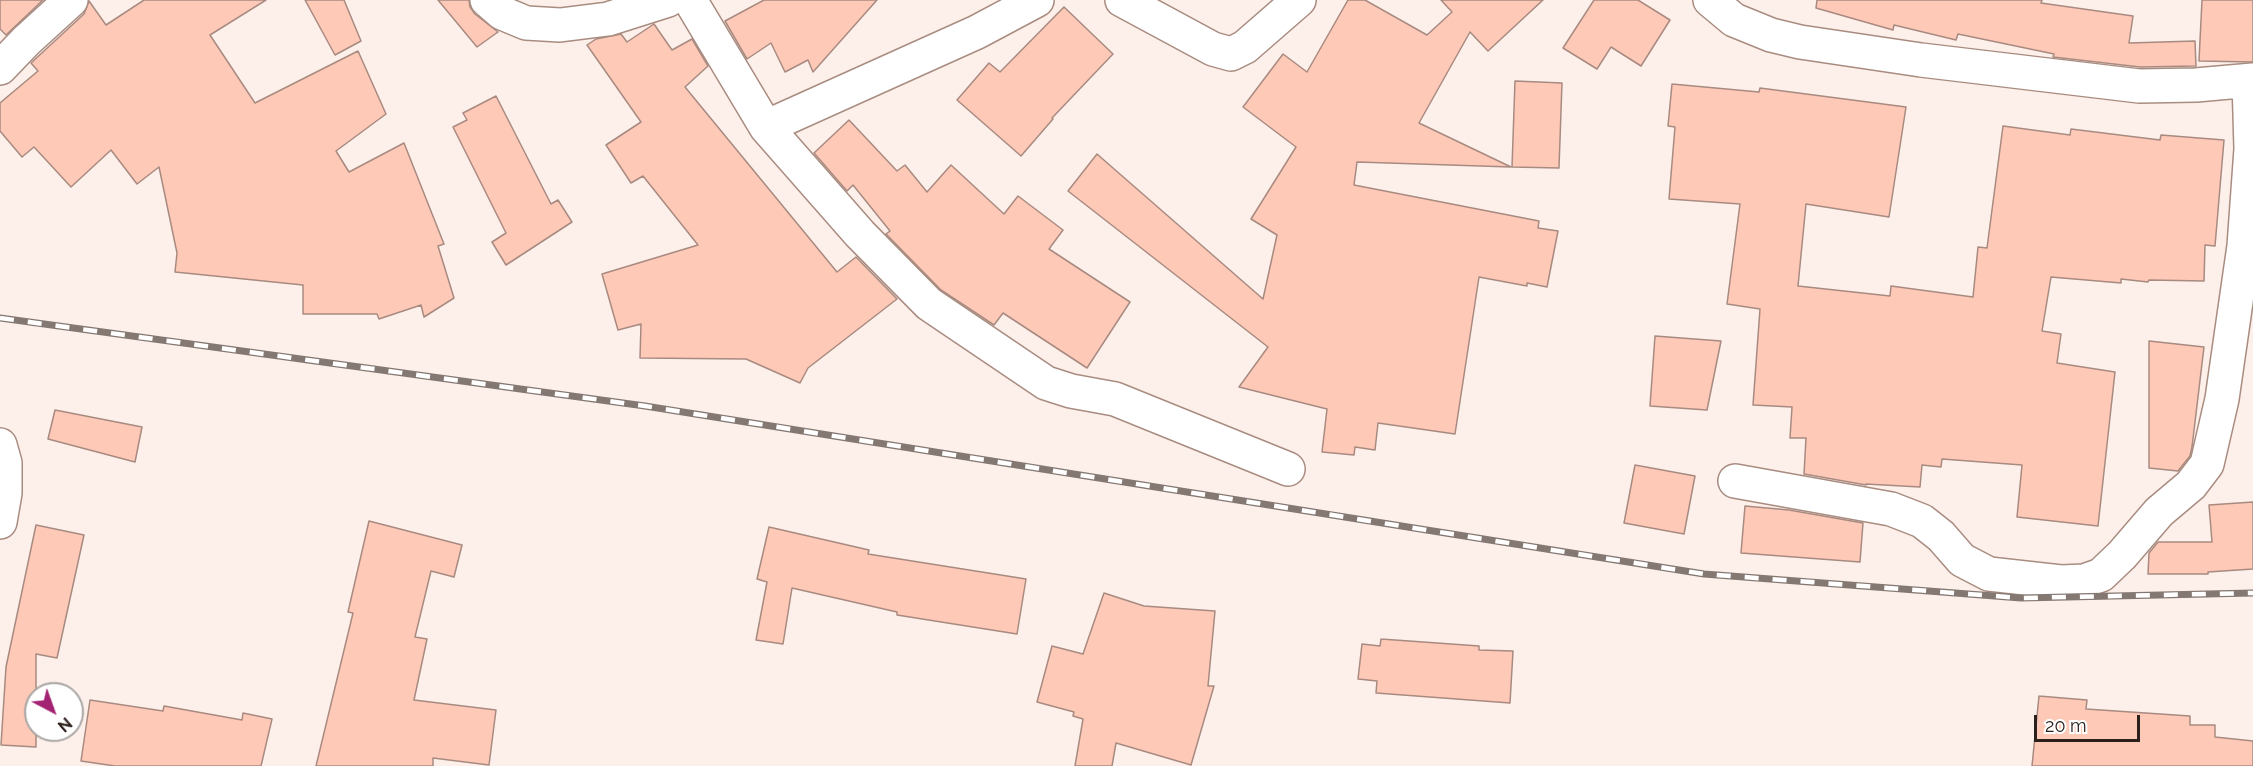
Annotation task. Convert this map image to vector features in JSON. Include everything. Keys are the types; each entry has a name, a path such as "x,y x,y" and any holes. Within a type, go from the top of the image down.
{"street":[{"path":"0,68 72,0"},
{"path":"487,0 502,12 526,23 560,26 608,19 668,0"},
{"path":"690,0 766,127 860,234 929,304 1046,383 1071,391 1114,399 1288,469"},
{"path":"766,127 977,32 1037,0"},
{"path":"1122,0 1213,50 1231,54 1245,47 1299,0"},
{"path":"1710,0 1734,20 1800,42 1921,60 2139,86 2251,81 2252,149 2244,246 2222,399 2207,464 2192,485 2158,512 2122,555 2101,575 2084,581 2061,582 1989,574 1962,560 1941,536 1922,521 1891,509 1735,481"},
{"path":"0,445 5,463 5,493 0,522"}],"building":[{"path":"0,0 43,0 6,35 0,29"},
{"path":"144,0 266,0 210,35 255,103 358,51 386,114 336,151 349,172 404,143 444,244 438,246 454,298 424,317 421,305 379,319 377,314 303,314 303,285 175,272 177,253 159,167 137,184 111,150 71,187 34,147 22,157 0,131 0,103 38,71 31,63 84,14 89,1 106,25"},
{"path":"305,0 344,0 361,41 335,55"},
{"path":"438,0 469,0 470,7 475,14 498,32 477,47"},
{"path":"764,0 877,0 813,72 808,60 785,72 771,43 747,59 725,21"},
{"path":"1348,0 1365,0 1427,35 1452,12 1441,0 1543,0 1488,51 1470,32 1419,123 1511,167 1357,162 1354,185 1539,221 1538,228 1558,231 1547,287 1527,283 1527,286 1479,277 1455,434 1378,423 1375,450 1355,447 1354,455 1322,452 1327,409 1239,387 1268,347 1068,191 1097,154 1263,299 1277,235 1251,219 1296,147 1243,107 1283,54 1307,72"},
{"path":"1594,0 1638,0 1670,20 1641,66 1611,47 1597,69 1563,48"},
{"path":"1817,0 2042,0 2041,3 2133,16 2129,43 2195,41 2196,66 2140,67 2053,57 2054,54 1958,34 1956,40 1894,25 1893,30 1816,8"},
{"path":"2202,0 2253,0 2253,62 2199,61"},
{"path":"1064,7 1113,54 1052,118 1021,156 957,100 989,63 1000,72"},
{"path":"654,24 672,50 692,39 708,66 685,87 837,272 856,257 897,299 808,368 800,383 746,359 640,358 641,324 618,330 602,274 698,245 643,176 631,183 606,145 641,122 587,45 596,39 621,34 627,42"},
{"path":"1515,81 1562,83 1559,168 1512,167"},
{"path":"1672,84 1759,92 1760,88 1906,107 1889,217 1806,204 1798,286 1890,296 1891,286 1973,297 1978,247 1987,248 2003,126 2070,135 2071,129 2160,140 2161,135 2224,140 2215,246 2205,245 2204,281 2149,280 2148,282 2121,279 2121,283 2051,277 2042,331 2061,334 2057,363 2115,372 2098,526 2017,517 2022,465 1942,459 1941,467 1922,465 1920,487 1866,485 1804,474 1806,438 1790,438 1792,407 1753,405 1760,309 1727,304 1740,204 1669,199 1675,127 1668,126"},
{"path":"496,96 551,204 558,200 572,222 506,265 492,242 506,233 453,127 467,120 463,113"},
{"path":"849,120 897,171 905,165 927,192 951,165 1004,214 1018,196 1063,230 1049,249 1130,302 1087,368 1003,313 994,325 941,290 886,234 890,231 853,185 847,191 814,153"},
{"path":"1655,336 1721,341 1707,410 1650,406"},
{"path":"2149,341 2204,347 2192,447 2190,456 2178,471 2149,468"},
{"path":"55,410 142,427 135,462 48,439"},
{"path":"1635,465 1695,476 1684,534 1624,523"},
{"path":"2253,502 2253,569 2208,572 2208,574 2148,574 2149,553 2158,542 2212,542 2209,505"},
{"path":"1745,506 1789,510 1863,523 1860,562 1741,553"},
{"path":"369,521 462,545 454,577 431,571 415,637 427,639 414,700 496,710 489,765 433,758 433,766 316,766 353,613 348,612"},
{"path":"36,525 84,535 57,658 36,654 36,682 24,682 24,742 36,742 36,747 1,745 6,667"},
{"path":"769,527 869,550 868,554 1026,579 1017,634 897,615 897,612 792,588 783,644 756,640 767,582 757,579"},
{"path":"1104,593 1144,606 1215,611 1208,686 1214,686 1191,765 1116,743 1112,766 1075,766 1083,719 1073,716 1074,712 1037,702 1052,646 1083,654"},
{"path":"1381,639 1479,646 1479,650 1513,651 1510,703 1376,693 1377,681 1358,679 1362,644 1380,646"},
{"path":"2039,696 2087,700 2086,709 2190,716 2190,725 2215,725 2215,737 2253,741 2253,766 2032,766"},
{"path":"90,700 163,711 164,706 242,720 243,713 272,719 261,766 115,766 81,761"}],"railway":[{"path":"0,318 645,406 1704,574 2021,598 2253,593"}]}
